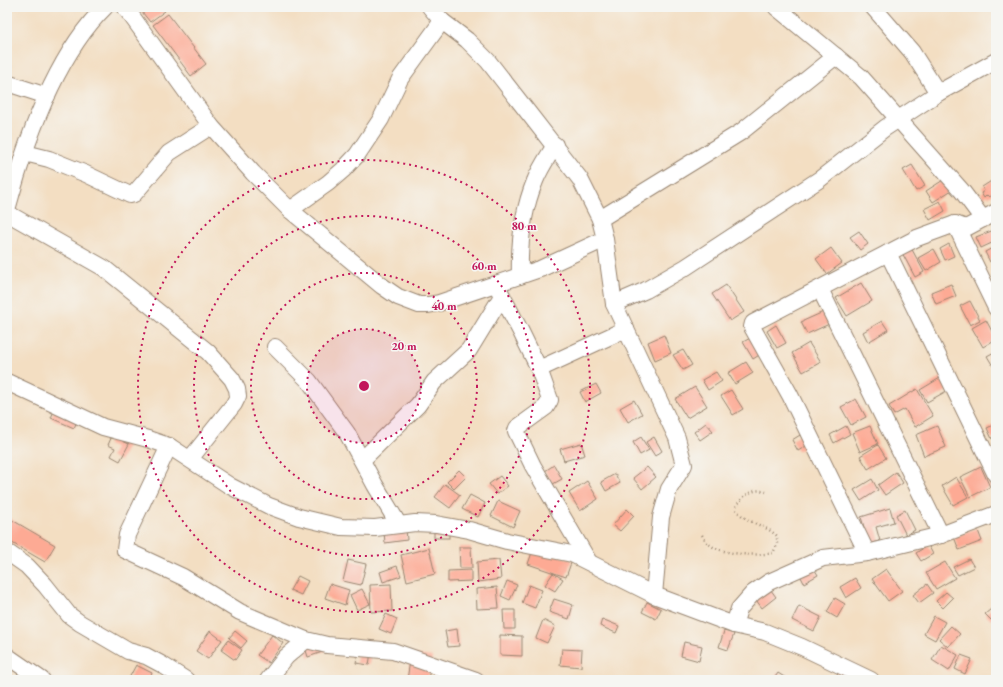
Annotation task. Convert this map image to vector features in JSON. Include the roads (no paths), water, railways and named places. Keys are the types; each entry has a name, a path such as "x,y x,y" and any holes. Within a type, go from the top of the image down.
{"street":[{"path":"105,7 78,39 47,96 17,172 7,211 104,268 208,352 232,379 238,390 238,396 234,404 190,459"},
{"path":"125,7 211,126 253,173 290,210 382,286 408,302 428,306 498,289 520,276 540,269 605,239"},
{"path":"430,7 442,20 467,40 488,61 580,179 600,218 605,239 614,304 677,438 684,465 668,489 661,517 654,594"},
{"path":"776,7 861,78 962,191 989,216 966,228 955,224 917,238 753,323 752,327 790,395 867,553"},
{"path":"873,7 912,52 938,93"},
{"path":"290,210 328,183 357,155 381,119 400,79 442,20"},
{"path":"600,218 741,132 836,56"},
{"path":"614,304 646,290 686,267 820,179 897,120 938,93 996,61"},
{"path":"7,84 47,96"},
{"path":"25,153 49,159 86,174 128,195 132,194 169,153 211,126"},
{"path":"520,276 520,256 526,210 536,179 555,146"},
{"path":"955,224 996,308"},
{"path":"888,253 996,475"},
{"path":"498,289 522,332 539,369 550,400 546,407 520,426 516,431 533,466 589,562"},
{"path":"362,460 418,405 434,382 469,350 498,289"},
{"path":"820,289 941,535"},
{"path":"539,369 626,329"},
{"path":"275,347 295,366 319,393 347,433 375,485 399,525"},
{"path":"7,382 103,427 169,446 230,486 269,506 299,517 341,528 375,528 399,525 436,524 470,530 507,541 572,554 654,594 734,625 765,632 790,642 871,680"},
{"path":"169,446 127,535 125,550 183,577 240,612 306,640 327,645 393,651 471,679"},
{"path":"734,625 739,609 747,598 770,582 823,558 867,553 941,535 996,514"},
{"path":"7,552 26,566 45,585 69,615 80,623 128,650 146,656 161,664 186,680"},
{"path":"268,680 286,657 306,640"},
{"path":"7,656 42,680"}]}
